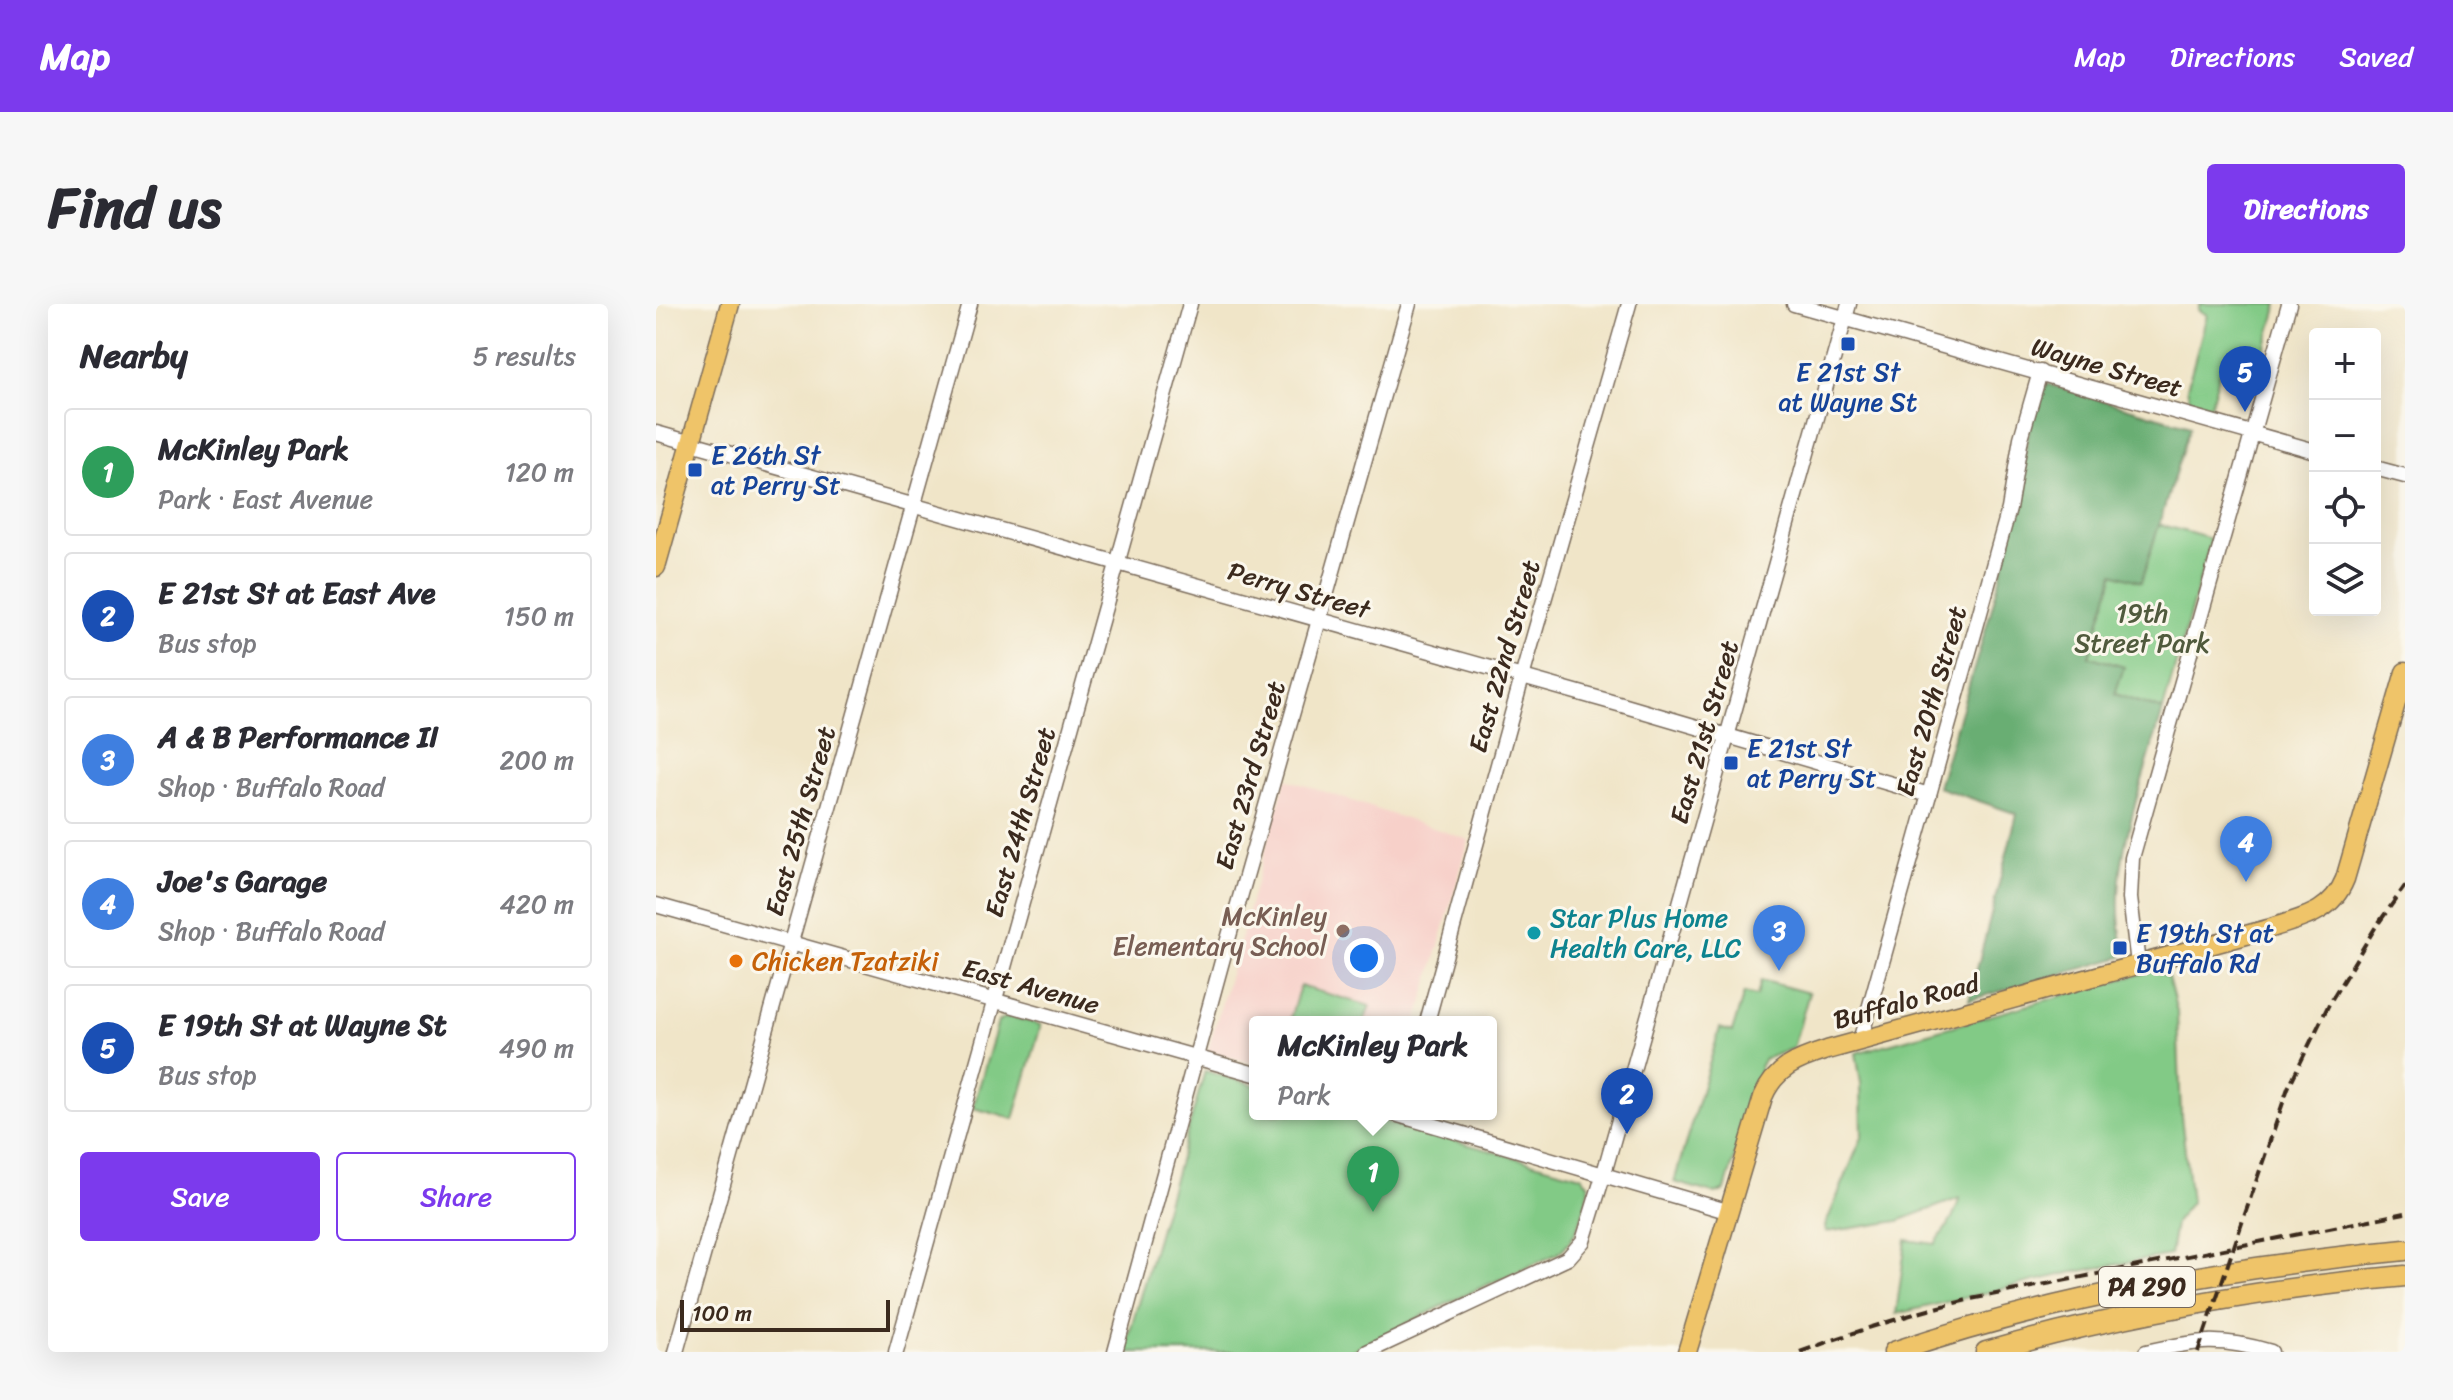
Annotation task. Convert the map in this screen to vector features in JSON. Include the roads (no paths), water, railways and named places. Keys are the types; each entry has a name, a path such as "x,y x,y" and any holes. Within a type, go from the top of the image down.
{"highway":[{"name":"PA 290","path":"1894,1352 2096,1297 2199,1277 2405,1250"},
{"name":"PA 290","path":"1986,1352 2173,1308 2335,1283 2405,1276"}],"main road":[{"path":"656,567 730,304"},
{"name":"Buffalo Road","path":"1687,1352 1763,1097 1784,1068 1799,1059 1860,1041 2268,929 2306,916 2332,902 2345,879 2405,672"}],"street":[{"name":"East 25th Street","path":"676,1352 970,304"},
{"name":"East 24th Street","path":"896,1352 1190,304"},
{"name":"East 23rd Street","path":"1115,1352 1195,1057 1409,304"},
{"name":"East 22nd Street","path":"1429,1016 1629,304"},
{"name":"Wayne Street","path":"1794,304 1847,311 2040,372 2309,449"},
{"path":"2138,964 2130,898 2132,858 2289,304"},
{"name":"East 21st Street","path":"1367,1352 1573,1255 1583,1241 1847,311"},
{"name":"East 20th Street","path":"1860,1041 2009,509 2021,438 2040,372"},
{"name":"Perry Street","path":"656,433 1929,795"},
{"path":"2381,470 2405,476"},
{"name":"East Avenue","path":"656,905 1249,1072"},
{"path":"1417,1120 1730,1212"},
{"path":"2146,1352 2203,1341 2239,1343 2271,1352"}],"railway":[{"path":"2198,1352 2288,1088 2330,1002 2405,886"},
{"path":"1800,1352 1885,1323 1971,1299 2405,1213"}],"place":[{"name":"E 21st St at Wayne St","path":"1848,344"},
{"name":"E 19th St at Wayne St","path":"2245,412"},
{"name":"E 26th St at Perry St","path":"695,470"},
{"name":"E 21st St at Perry St","path":"1731,763"},
{"name":"Joe's Garage","path":"2246,882"},
{"name":"McKinley Elementary School","path":"1343,931"},
{"name":"Star Plus Home Health Care, LLC","path":"1534,933"},
{"name":"E 19th St at Buffalo Rd","path":"2120,948"},
{"name":"Chicken Tzatziki","path":"736,961"},
{"name":"A & B Performance II","path":"1779,971"},
{"name":"E 21st St at East Ave","path":"1627,1134"},
{"name":"McKinley Park","path":"1373,1212"}],"park label":[{"name":"19th Street Park","path":"2142,628"}]}
